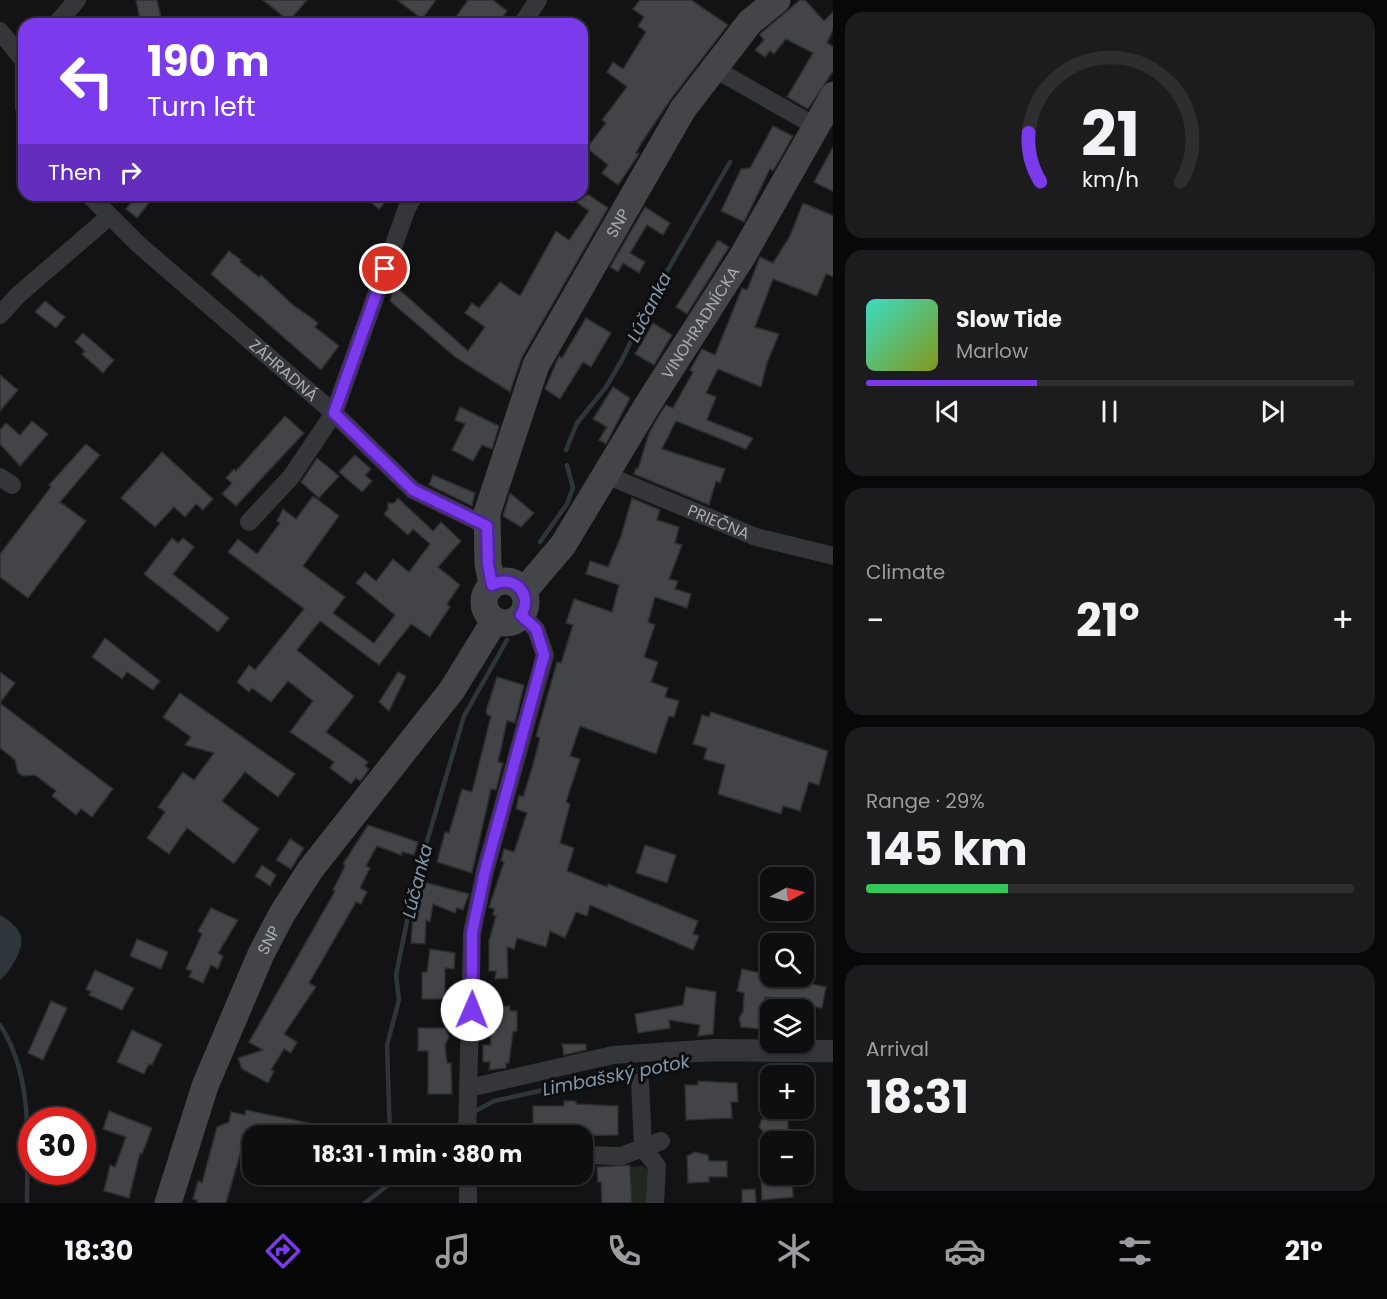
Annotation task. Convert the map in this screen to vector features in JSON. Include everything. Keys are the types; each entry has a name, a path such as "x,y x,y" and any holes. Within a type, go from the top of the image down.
{"street":[{"path":"61,18 76,0"},
{"path":"526,18 538,0"},
{"name":"SNP","path":"513,608 490,616 484,604 487,591 492,585 488,564 487,513 498,472 536,365 664,139 713,68 750,22 777,0"},
{"path":"0,31 18,54"},
{"path":"713,68 815,126"},
{"name":"VINOHRADNÍCKA","path":"513,608 563,545 742,256 833,97"},
{"name":"ZÁHRADNÁ","path":"95,201 138,244 334,413 411,201"},
{"path":"0,315 18,294 110,216"},
{"path":"249,522 291,477 334,413 413,490 487,526"},
{"name":"PRIEČNA","path":"606,476 756,537 833,556"},
{"path":"468,1125 472,933 485,871 544,655 536,629 513,608"},
{"name":"SNP","path":"168,1203 205,1086 261,954 282,914 310,870 434,713 513,608"},
{"path":"469,1096 613,1055 715,1048 833,1049"},
{"path":"640,1082 643,1148 657,1166 655,1203"},
{"path":"593,1155 621,1156 661,1141"},
{"path":"468,1185 468,1203"}],"shaded area":[{"path":"0,915 16,928 22,943 17,957 0,980"},
{"path":"643,1166 650,1171 650,1203 632,1203 631,1167"}],"building":[{"path":"136,0 157,0 161,18 140,18"},
{"path":"263,0 307,0 292,18 285,18"},
{"path":"397,0 436,0 421,18"},
{"path":"468,0 493,0 507,11 502,18 455,18"},
{"path":"640,0 691,0 728,25 671,99 642,142 636,153 639,154 618,185 602,173 608,165 588,147 606,123 602,120 627,87 607,72 613,62 623,69 646,32 638,26 644,17 633,9"},
{"path":"800,0 805,0 824,21 833,12 833,30 827,43 833,46 833,72 808,109 787,97 813,53 786,39 774,54 770,51 765,57 755,50 764,40 761,33"},
{"path":"773,126 793,136 773,171 770,169 744,222 721,211 741,169 750,168"},
{"path":"833,147 833,192 814,182"},
{"path":"589,195 608,208 522,357 510,392 455,357 390,301 394,285 468,351 485,327 465,313 472,303 479,308 500,282 520,296 556,231 569,240 589,211 575,201 588,201"},
{"path":"132,201 150,201 137,218 126,209"},
{"path":"369,201 386,201 379,209"},
{"path":"803,203 833,216 833,277 826,274 817,296 773,279 755,327 779,334 767,363 761,387 718,369 706,393 716,397 707,420 753,438 746,449 676,421 662,449 725,469 720,483 716,481 709,505 634,474 636,468 638,469 649,433 666,405 673,408 693,372 690,370 702,349 715,355 742,288 747,290 760,257 773,263 790,236"},
{"path":"645,207 670,223 663,235 647,225 630,253 645,262 639,273 623,263 618,272 610,267"},
{"path":"718,240 729,247 687,314 676,307"},
{"path":"229,251 318,323 315,327 339,346 321,370 211,274"},
{"path":"45,301 65,317 56,328 35,312"},
{"path":"586,318 611,333 591,367 583,362 560,399 545,389 559,356 562,358"},
{"path":"653,323 672,335 654,365 635,354"},
{"path":"83,333 114,360 103,373 82,354 85,351 75,342"},
{"path":"0,375 18,390 0,411"},
{"path":"613,387 630,398 606,444 599,440 607,427 593,419"},
{"path":"460,407 499,426 492,449 482,445 473,461 452,450 465,424 455,420"},
{"path":"285,416 304,433 236,506 222,494 232,483 226,478 234,469 236,471"},
{"path":"32,421 48,434 20,466 0,444 0,430 6,423 20,435"},
{"path":"86,444 100,455 60,502 86,521 28,598 0,577 0,554 51,487 49,485"},
{"path":"162,452 213,499 203,510 196,504 185,517 174,507 155,527 121,498"},
{"path":"355,455 371,469 365,475 372,481 362,492 339,472"},
{"path":"317,458 339,476 319,498 301,482"},
{"path":"433,475 475,493 472,506 429,485"},
{"path":"510,493 534,513 521,527 503,516"},
{"path":"313,496 339,516 303,566 345,597 333,613 374,643 395,615 356,583 365,572 376,581 393,559 409,572 430,544 413,529 408,535 384,514 388,509 388,503 394,503 398,498 433,531 441,522 461,541 438,567 460,585 447,604 450,607 430,637 411,624 379,665 320,621 297,650 354,696 326,732 368,762 365,766 369,769 363,778 360,781 356,778 351,784 330,768 334,762 290,732 313,701 288,681 271,702 252,688 249,692 237,682 249,665 255,670 304,609 228,552 238,539 257,554 280,523 277,521 283,509 296,519"},
{"path":"632,498 660,510 657,520 679,527 675,543 682,545 669,579 678,581 675,589 691,594 687,608 655,597 648,622 655,625 644,657 658,662 651,682 668,688 665,697 679,701 674,717 669,716 656,754 580,726 570,756 580,759 566,802 570,804 560,843 574,848 567,871 607,887 608,884 698,921 693,934 699,936 693,950 590,905 587,916 576,912 565,938 550,931 546,947 517,938 514,949 507,947 508,978 495,979 496,971 489,971 489,941 496,916 493,915 494,909 489,907 504,862 501,861 504,849 514,852 527,813 516,809 519,795 523,797 532,768 540,738 536,736 557,662 561,663 573,625 566,623 574,599 612,612 619,585 586,574 590,561 608,567 621,536"},
{"path":"172,538 178,543 183,538 194,547 173,574 229,618 218,632 144,574"},
{"path":"105,638 160,681 153,690 127,672 122,679 92,657"},
{"path":"0,672 15,683 0,703"},
{"path":"398,672 406,676 389,711 379,702"},
{"path":"497,677 524,685 515,723 507,721 498,762 503,763 496,790 491,789 472,873 437,862 445,832 449,833 462,789 472,792 491,716 487,715 486,711"},
{"path":"180,693 295,774 278,797 245,772 222,801 259,829 234,864 187,828 169,854 147,838 165,812 158,807 183,772 194,780 214,753 185,745 191,737 163,717"},
{"path":"0,703 113,789 92,817 81,809 76,815 52,796 56,791 35,775 23,776 18,773 15,760 0,748"},
{"path":"711,712 828,751 819,785 809,782 800,811 783,806 781,814 718,794 725,765 704,759 707,748 693,744 702,715 709,717"},
{"path":"368,825 418,842 414,855 402,852 401,855 377,846 366,866 370,868 360,888 367,892 361,904 356,902 309,983 316,987 284,1034 297,1042 291,1053 284,1049 271,1070 274,1071 268,1083 242,1069 238,1058 263,1050 249,1042 335,891 333,890 345,866 343,864"},
{"path":"290,839 304,848 291,869 276,860"},
{"path":"645,845 676,855 667,883 636,873"},
{"path":"262,865 276,875 270,886 255,876"},
{"path":"420,881 469,894 463,910 457,908 455,913 433,904 430,922 426,920 425,944 411,943 413,914 411,914"},
{"path":"211,908 238,920 218,953 223,956 218,969 211,965 203,983 189,977 192,971 186,969 202,934 198,931"},
{"path":"137,939 168,952 161,969 130,956"},
{"path":"430,949 455,953 454,969 445,968 445,999 422,999 422,972 427,972"},
{"path":"742,969 760,973 760,987 814,987 814,984 826,987 822,1008 814,1006 814,999 765,997 760,999 760,1029 741,1027 739,1018 743,1012 744,993 737,991"},
{"path":"95,970 134,988 122,1010 89,995 91,992 86,989"},
{"path":"686,987 716,992 713,1034 698,1036 700,1025 669,1020 670,1028 638,1033 635,1014 683,1005"},
{"path":"51,1001 67,1008 43,1060 28,1053"},
{"path":"510,1006 510,1011 517,1011 517,1031 513,1032 509,1063 506,1063 506,1068 489,1070 490,1062 483,1062 483,1045 491,1045 489,1007"},
{"path":"418,1028 445,1028 449,1037 445,1045 447,1063 451,1063 452,1094 428,1094 428,1051 418,1051"},
{"path":"132,1030 162,1044 152,1065 149,1064 144,1074 117,1062"},
{"path":"562,1044 586,1044 586,1050 564,1055"},
{"path":"698,1081 737,1083 738,1102 731,1102 732,1118 686,1120 685,1085 698,1085"},
{"path":"564,1101 576,1101 576,1104 618,1106 618,1135 593,1135 593,1125 533,1125 533,1106 564,1106"},
{"path":"246,1110 318,1125 242,1125 242,1147 226,1203 197,1203 197,1200 193,1199 198,1181 202,1183 217,1127 229,1122 231,1112 245,1115"},
{"path":"109,1111 152,1128 142,1154 140,1153 129,1198 104,1191 110,1165 115,1167 126,1137 103,1129"},
{"path":"762,1119 788,1119 788,1131 763,1131 759,1127"},
{"path":"695,1152 708,1155 709,1161 727,1161 727,1177 709,1177 709,1182 688,1183 687,1156"},
{"path":"630,1165 632,1203 602,1203 601,1182 598,1182 597,1167"},
{"path":"761,1185 792,1185 793,1197 762,1200"},
{"path":"755,1189 756,1203 742,1203 742,1190"}],"waterway":[{"name":"Lúčanka","path":"566,450 577,423 606,387 622,360 650,301 730,162"},
{"name":"Lúčanka","path":"540,542 567,504 573,488 567,465"},
{"name":"Lúčanka","path":"390,1125 387,1045 399,1000 396,975 415,882 464,716 507,640"},
{"path":"0,1025 19,1066 23,1088 27,1134 27,1203"},
{"name":"Limbašský potok","path":"472,1113 494,1101 674,1061 833,1060"},
{"name":"Limbašský potok","path":"458,1125 461,1122"},
{"name":"Limbašský potok","path":"365,1203 388,1185"}],"route":[{"path":"385,269 334,413 413,490 424,498 487,526 488,564 492,585 504,581 517,584 522,589 526,603 521,615 528,619 536,629 541,638 544,655 485,871 472,933 472,1010"}]}
